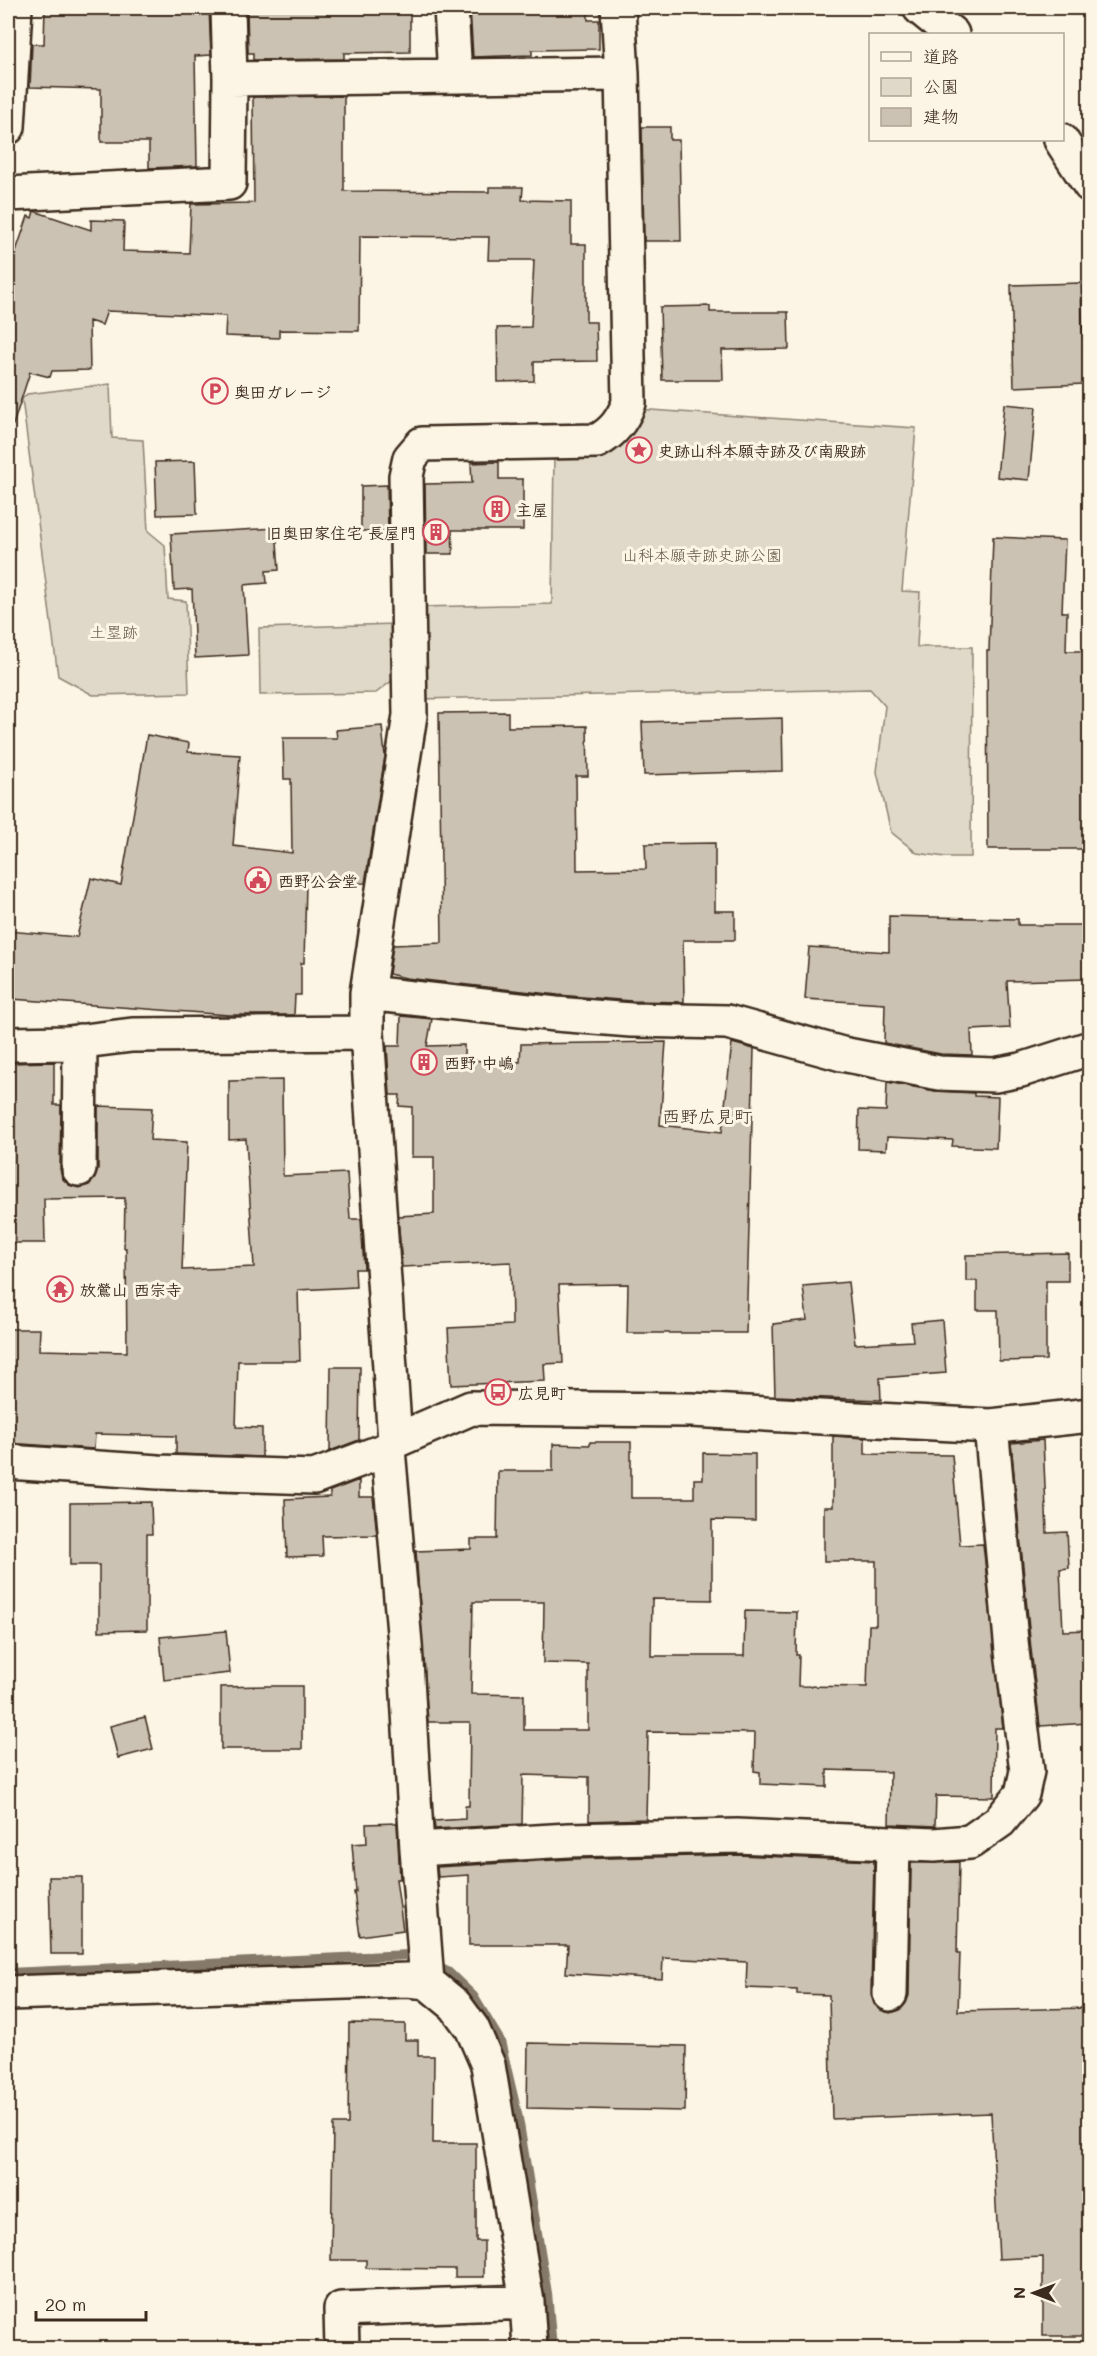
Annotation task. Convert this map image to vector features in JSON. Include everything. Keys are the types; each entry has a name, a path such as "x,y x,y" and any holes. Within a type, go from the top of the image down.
{"street":[{"path":"8,127 15,8"},
{"path":"8,194 229,183 228,8"},
{"path":"451,8 455,76"},
{"path":"427,1982 392,1445 367,993 410,715 406,476 410,458 422,444 597,441 615,429 624,416 629,403 622,74 618,8"},
{"path":"920,8 951,33"},
{"path":"230,79 622,74"},
{"path":"1061,141 1089,185"},
{"path":"367,993 567,1015 631,1020 728,1022 842,1054 939,1073 995,1075 1021,1070 1089,1048"},
{"path":"8,1044 81,1041 132,1035 368,1033"},
{"path":"79,1169 81,1041"},
{"path":"8,1462 158,1472 314,1478 471,1408 691,1410 991,1426 1089,1415"},
{"path":"417,1849 569,1840 737,1836 934,1845 970,1842 1000,1821 1022,1794 1027,1771 1012,1651 991,1426"},
{"path":"890,1994 893,1843"},
{"path":"8,1994 408,1980 427,1982 455,2005 472,2028 489,2064 527,2302 531,2349"},
{"path":"342,2349 341,2309 527,2302"}],"green space":[{"name":"土塁跡","path":"110,384 112,438 143,440 148,531 165,545 168,599 186,601 189,693 93,695 58,676 22,399 27,394"},
{"name":"山科本願寺跡史跡公園","path":"636,409 916,428 902,591 920,592 917,647 972,647 971,857 945,857 917,853 891,832 877,772 885,706 870,689 420,699 420,607 552,604 554,453"},
{"path":"396,624 394,679 376,693 260,695 259,628"}],"building":[{"path":"45,8 209,8 211,55 195,56 197,166 149,168 149,142 101,142 101,89 30,87 32,44 44,44"},
{"path":"247,8 410,8 410,52 344,53 344,59 253,60 253,53 248,53"},
{"path":"470,8 588,8 588,20 599,20 599,49 532,50 532,55 473,57"},
{"path":"344,96 344,191 489,192 489,187 523,187 522,200 571,201 571,244 586,244 586,322 596,322 597,361 534,362 534,381 498,382 497,328 531,327 534,260 488,260 489,237 360,236 359,331 279,330 279,338 225,336 226,316 107,311 102,325 89,321 90,370 52,371 50,377 30,372 13,425 8,424 8,255 14,257 28,216 32,218 34,211 91,230 91,220 124,221 123,251 189,253 191,204 254,203 253,97"},
{"path":"642,127 670,127 670,140 679,140 681,241 644,241"},
{"path":"1081,283 1084,384 1014,387 1011,285"},
{"path":"710,306 710,312 788,312 789,349 722,350 723,380 662,380 660,307"},
{"path":"1004,404 1036,407 1029,480 997,477"},
{"path":"195,461 197,514 157,515 155,462"},
{"path":"499,462 499,479 523,479 523,530 452,530 453,554 426,554 425,484 472,483 471,463"},
{"path":"387,485 388,531 361,531 361,486"},
{"path":"276,528 279,570 266,571 267,583 244,585 248,655 195,658 192,589 174,590 171,534"},
{"path":"993,537 1065,540 1062,612 1067,612 1066,651 1089,651 1089,849 988,849 987,651 989,651"},
{"path":"508,712 508,727 587,726 588,776 576,776 577,870 646,869 645,844 715,843 715,911 735,911 735,940 683,940 684,1002 632,1001 558,995 406,978 389,974 393,945 442,943 439,713"},
{"path":"782,718 783,771 644,775 642,722"},
{"path":"382,726 385,756 365,883 306,884 304,963 301,963 301,995 295,995 294,1015 229,1015 12,999 15,970 8,970 8,931 77,937 91,878 121,885 147,735 189,743 188,752 240,755 233,846 292,853 291,779 284,779 283,738 337,738 336,730"},
{"path":"889,916 1018,919 1018,925 1089,925 1089,979 1007,981 1010,1028 971,1030 972,1055 941,1054 884,1043 885,1004 805,999 809,947 889,952"},
{"path":"401,1016 432,1019 427,1046 464,1045 464,1060 520,1062 521,1044 666,1042 660,1125 722,1132 732,1043 754,1049 746,1333 627,1333 628,1284 559,1285 563,1363 544,1364 545,1381 451,1385 448,1328 512,1325 511,1262 402,1267 398,1216 434,1214 434,1157 412,1157 412,1107 399,1106 400,1095 390,1095 387,1046 400,1046"},
{"path":"54,1062 54,1105 61,1105 60,1169 62,1178 69,1185 79,1188 89,1185 95,1178 98,1169 98,1106 152,1108 150,1140 187,1142 182,1270 254,1267 246,1139 229,1140 229,1081 282,1080 283,1176 347,1173 350,1219 361,1219 364,1269 355,1269 356,1287 298,1290 300,1361 238,1361 236,1427 262,1428 262,1457 176,1454 176,1436 95,1434 94,1449 8,1443 8,1329 40,1329 39,1350 127,1352 125,1198 44,1199 45,1243 8,1243 8,1063"},
{"path":"887,1082 936,1091 998,1097 996,1148 952,1146 953,1140 887,1137 886,1150 858,1149 859,1110 886,1111"},
{"path":"1068,1253 1068,1281 1046,1281 1046,1360 999,1361 998,1310 977,1310 977,1281 966,1281 966,1255"},
{"path":"848,1282 855,1344 913,1341 911,1323 942,1320 946,1373 880,1378 881,1400 775,1396 773,1324 807,1320 803,1286"},
{"path":"331,1367 360,1367 359,1440 330,1451"},
{"path":"833,1436 865,1438 865,1454 952,1455 960,1545 983,1544 1003,1728 995,1728 994,1797 936,1796 935,1826 889,1824 890,1772 827,1770 827,1787 760,1784 760,1772 754,1771 755,1733 648,1732 646,1819 589,1821 589,1777 523,1775 522,1824 435,1829 434,1821 465,1819 465,1806 469,1806 470,1722 428,1722 416,1551 471,1549 471,1539 497,1539 498,1471 553,1471 553,1444 590,1445 590,1442 631,1442 631,1498 694,1498 694,1479 703,1479 703,1453 755,1454 755,1521 712,1520 712,1600 652,1599 651,1656 744,1656 745,1611 797,1612 798,1686 867,1687 869,1625 876,1625 876,1561 824,1561 824,1507 833,1507","holes":["473,1602 544,1602 543,1663 588,1664 588,1730 524,1730 524,1695 471,1694"]},
{"path":"1043,1440 1047,1533 1067,1532 1069,1568 1060,1569 1063,1631 1089,1630 1089,1723 1040,1726 1011,1443"},
{"path":"359,1480 359,1497 373,1497 377,1535 322,1536 323,1556 287,1557 285,1499 330,1497 330,1491"},
{"path":"151,1502 152,1534 147,1534 147,1630 99,1631 99,1565 70,1565 70,1503"},
{"path":"226,1631 230,1673 164,1680 160,1637"},
{"path":"302,1686 302,1749 221,1749 221,1687"},
{"path":"145,1717 153,1749 118,1758 110,1726"},
{"path":"397,1823 400,1879 396,1879 403,1930 360,1936 354,1892 356,1892 352,1844 367,1843 366,1824"},
{"path":"737,1855 874,1861 871,1994 874,2004 881,2010 890,2013 900,2010 909,1995 911,1863 959,1862 958,2011 1089,2008 1089,2336 1043,2336 1043,2257 999,2259 991,2113 832,2119 829,1995 797,1994 797,1990 746,1988 747,1962 663,1958 662,1979 566,1973 568,1945 469,1945 469,1875 438,1877 437,1867 570,1859"},
{"path":"49,1877 82,1877 82,1954 51,1954"},
{"path":"349,2023 405,2024 405,2040 418,2040 418,2056 434,2056 433,2143 476,2143 476,2241 484,2241 484,2277 455,2277 455,2269 366,2268 366,2260 331,2260 333,2124 348,2124"},
{"path":"528,2043 686,2046 685,2111 527,2108"}],"waterway":[{"path":"8,1973 409,1955 448,1972 473,1996 500,2041 518,2118 547,2293 552,2348"}],"place":[{"name":"奥田ガレージ","path":"215,391"},
{"name":"史跡山科本願寺跡及び南殿跡","path":"639,450"},
{"name":"主屋","path":"497,509"},
{"name":"旧奥田家住宅 長屋門","path":"436,532"},
{"name":"西野公会堂","path":"258,880"},
{"name":"西野 中嶋","path":"424,1062"},
{"name":"放鶯山 西宗寺","path":"60,1289"},
{"name":"広見町","path":"498,1392"}],"district":[{"name":"西野広見町","path":"707,1116"}]}
